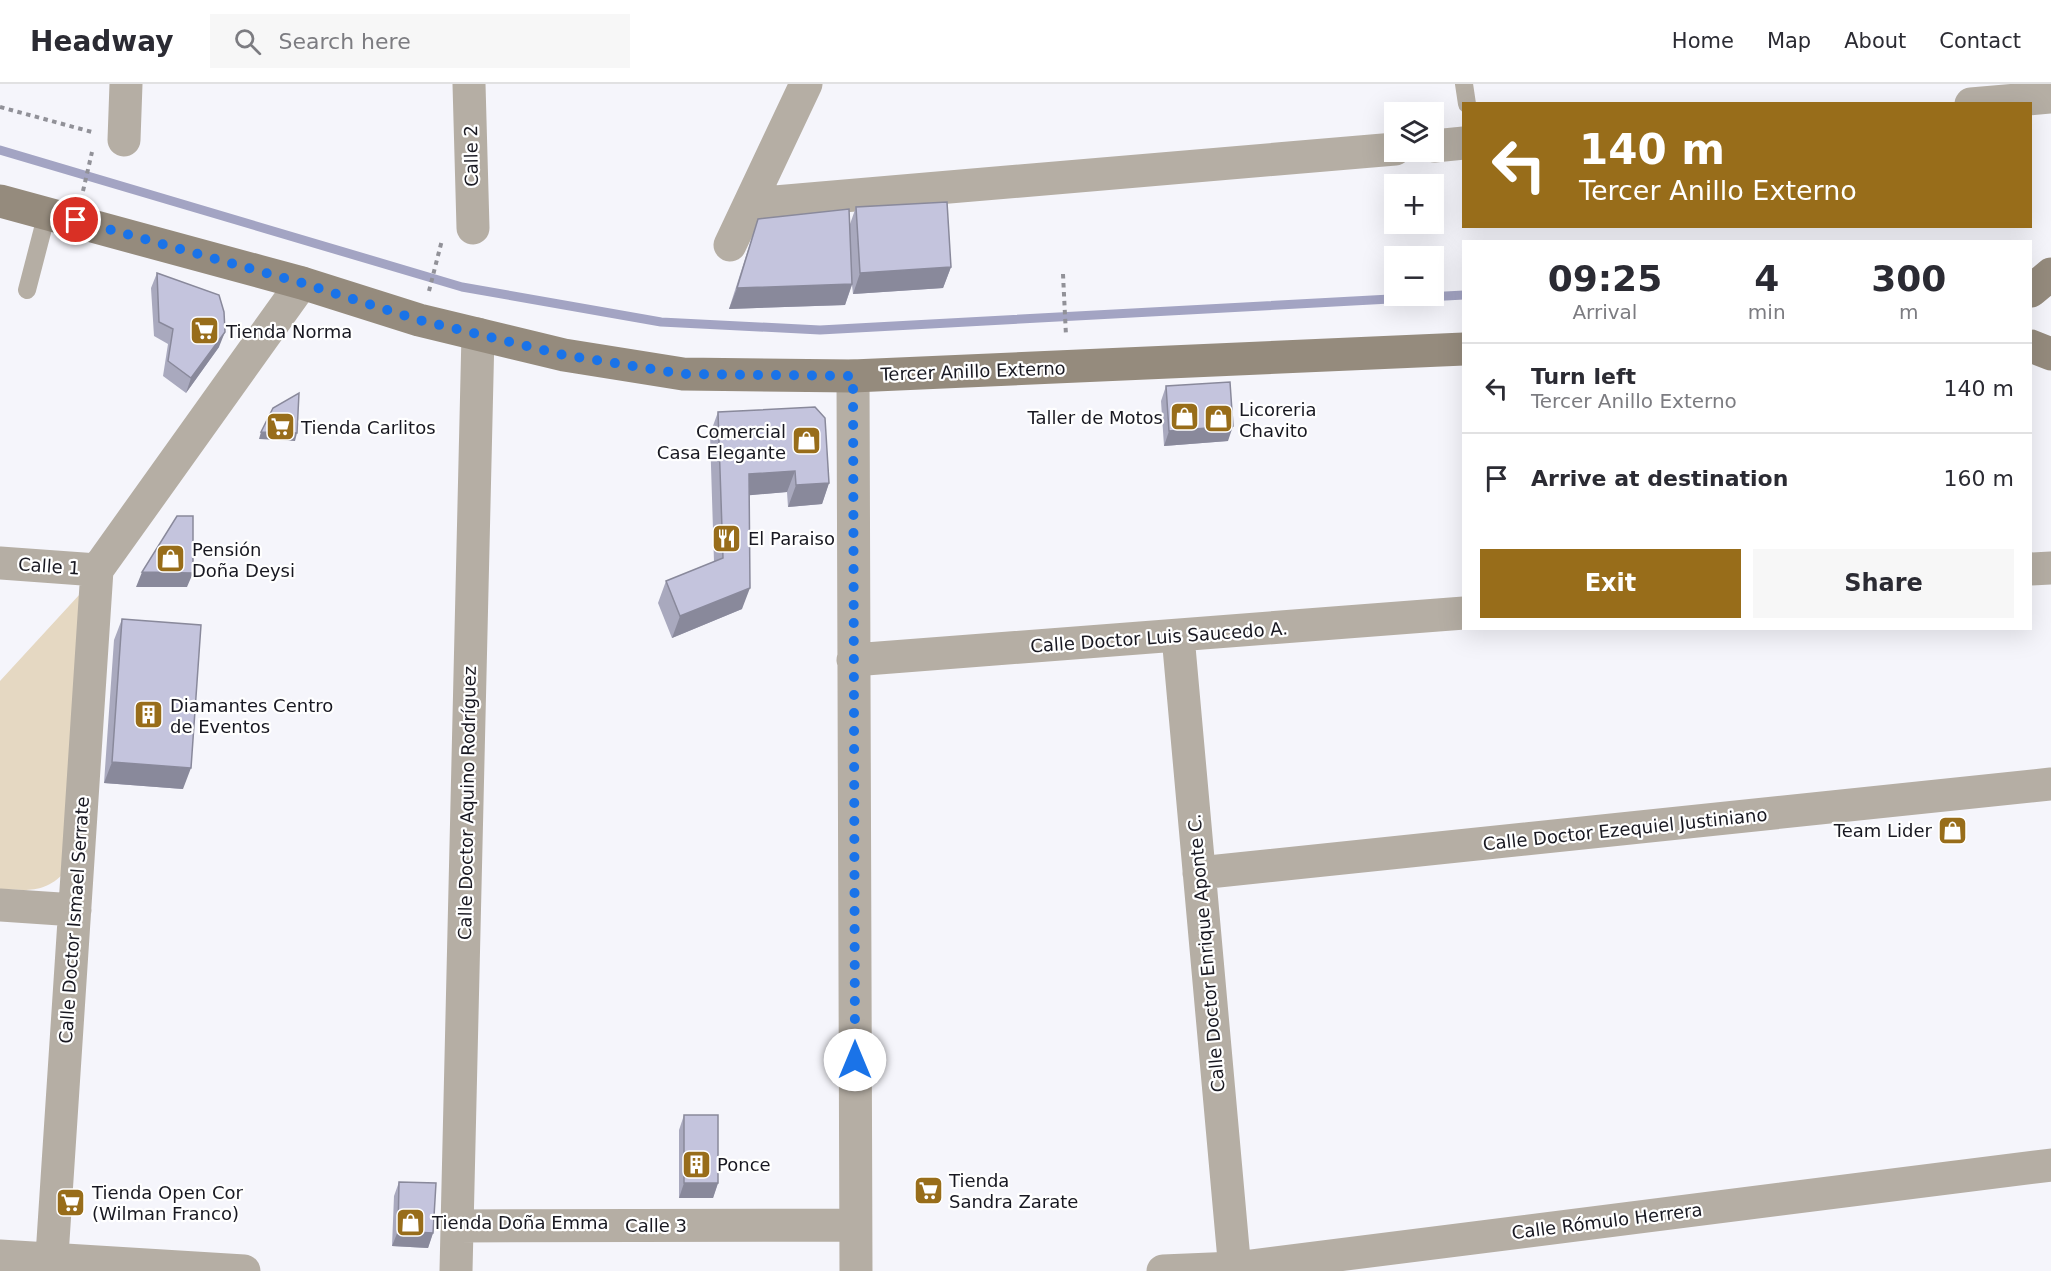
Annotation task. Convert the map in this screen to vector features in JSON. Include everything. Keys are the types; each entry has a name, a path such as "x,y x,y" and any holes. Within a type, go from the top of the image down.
{"street":[{"path":"109,141 126,84"},
{"name":"Calle 2","path":"469,84 473,228"},
{"path":"730,245 806,84"},
{"path":"1994,102 2051,97"},
{"path":"1444,145 1462,143"},
{"path":"750,204 1384,150"},
{"name":"Tercer Anillo Externo","path":"0,201 302,283 419,320 564,355 683,374 853,376 1462,349"},
{"path":"2032,290 2051,274"},
{"path":"97,570 302,283"},
{"path":"2051,287 2051,296"},
{"name":"Calle Doctor Aquino Rodríguez","path":"456,1271 478,334"},
{"path":"2032,346 2051,354"},
{"path":"853,376 856,1271"},
{"name":"Calle 1","path":"0,563 97,570"},
{"path":"2032,569 2051,567"},
{"name":"Calle Doctor Ismael Serrate","path":"51,1265 97,570"},
{"name":"Calle Doctor Luis Saucedo A.","path":"853,660 1462,614"},
{"name":"Calle Doctor Enrique Aponte C.","path":"1178,636 1235,1269"},
{"name":"Calle Doctor Ezequiel Justiniano","path":"1199,873 2051,784"},
{"path":"0,905 75,910"},
{"name":"Calle Rómulo Herrera","path":"1163,1271 1235,1269 2051,1165"},
{"name":"Calle 3","path":"457,1226 855,1225"},
{"path":"0,1256 51,1265 244,1271"}],"lane":[{"path":"1464,84 1467,102"},
{"path":"27,290 47,213"}],"path":[{"path":"0,107 109,141 81,197"},
{"path":"428,295 437,254"},
{"path":"1063,274 1067,340"}],"shaded area":[{"path":"80,594 65,872 43,887 27,890 0,889 0,681"}],"building":[{"path":"947,202 951,267 860,273 856,207"},
{"path":"849,209 852,284 737,288 758,219"},
{"path":"157,273 219,295 224,312 225,332 191,378 168,361 173,329 159,322"},
{"path":"1230,382 1233,426 1169,431 1166,386"},
{"name":"Tienda Carlitos","path":"299,393 297,433 261,432 273,408"},
{"path":"815,407 825,418 829,483 796,485 795,471 749,474 750,588 680,616 666,581 723,558 718,412"},
{"name":"Pensión Doña Deysi","path":"177,516 193,516 193,573 142,572"},
{"name":"Diamantes Centro de Eventos","path":"122,619 201,625 191,768 112,762"},
{"name":"Ponce","path":"684,1115 718,1115 718,1183 684,1183"},
{"path":"399,1182 436,1183 433,1233 398,1231"}],"waterway":[{"path":"0,150 462,287 661,322 820,330 1462,295"}],"place":[{"name":"Tienda Norma","path":"205,331"},
{"name":"Taller de Motos","path":"1184,417"},
{"name":"Licoreria Chavito","path":"1218,419"},
{"name":"Tienda Carlitos","path":"280,427"},
{"name":"Comercial Casa Elegante","path":"807,441"},
{"name":"El Paraiso","path":"727,538"},
{"name":"Pensión Doña Deysi","path":"171,559"},
{"name":"Diamantes Centro de Eventos","path":"149,715"},
{"name":"Team Lider","path":"1953,830"},
{"name":"Ponce","path":"696,1164"},
{"name":"Tienda Sandra Zarate","path":"928,1190"},
{"name":"Tienda Open Cor (Wilman Franco)","path":"71,1202"},
{"name":"Tienda Doña Emma","path":"411,1222"}],"route":[{"path":"76,220 302,283 419,320 564,355 683,374 853,376 855,1060"}]}
